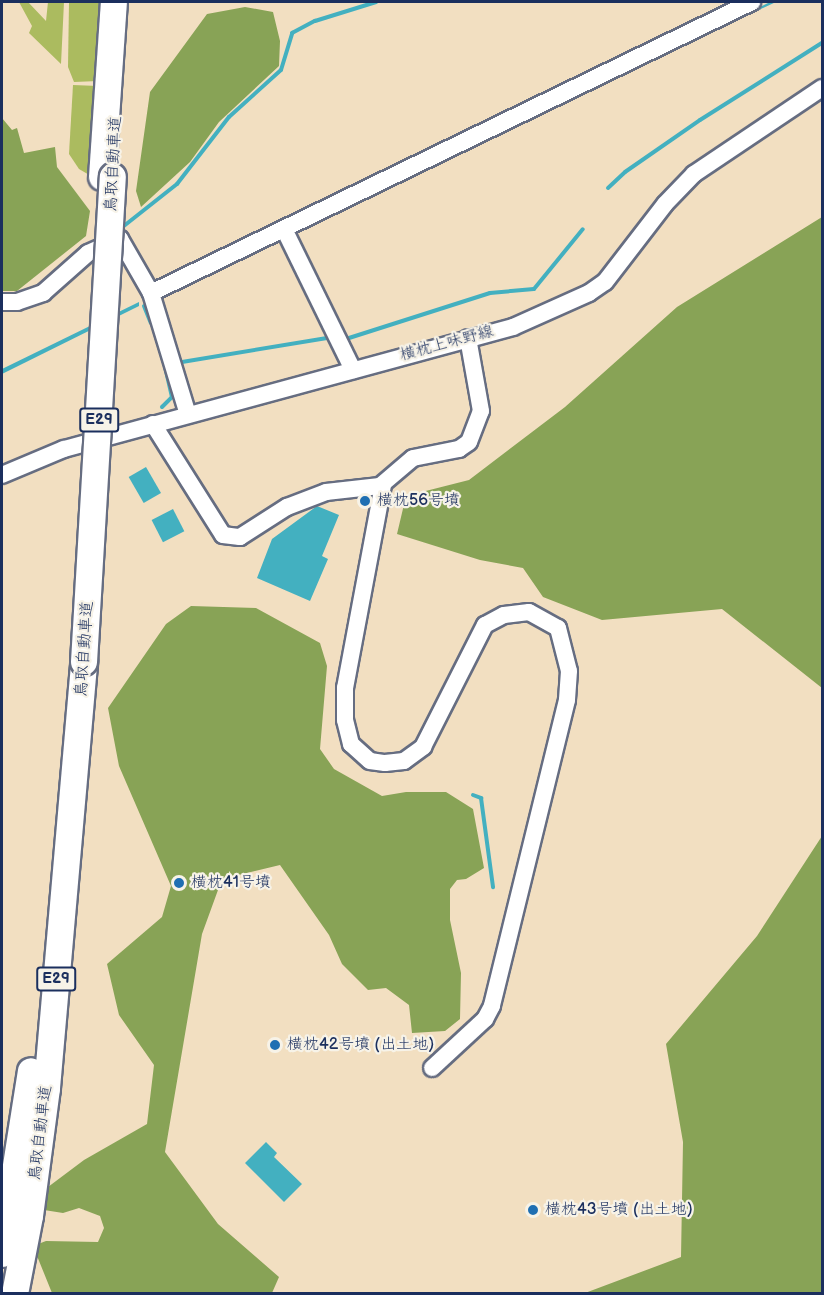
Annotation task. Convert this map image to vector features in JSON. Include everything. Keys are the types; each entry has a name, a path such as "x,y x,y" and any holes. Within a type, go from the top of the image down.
{"highway":[{"name":"鳥取自動車道","path":"15,1293 30,1216 47,1088 79,661 108,177 114,2"},
{"name":"鳥取自動車道","path":"108,177 124,2"},
{"name":"鳥取自動車道","path":"2,1254 41,993 79,661"}],"street":[{"path":"151,293 753,2"},
{"name":"横枕上味野線","path":"2,475 64,449 513,327 605,282 665,204 694,174 822,88"},
{"path":"284,229 353,370"},
{"path":"2,302 17,302 43,293 88,253 114,239 123,244 151,293 188,415"},
{"path":"153,424 223,535 231,538 240,537 287,507 326,492 382,485 413,458 459,449 476,430 482,411 468,338"},
{"path":"382,485 345,688 345,720 351,744 370,761 386,763 404,760 423,747 485,625 504,615 529,612 558,628 569,671 567,700 492,1006 484,1018 432,1068"}],"green space":[{"path":"19,2 28,2 46,21 48,2 64,2 61,64 29,33 32,26"},
{"path":"69,2 105,2 98,81 74,82 68,67"},
{"path":"245,7 273,12 280,41 279,66 219,122 190,162 141,207 136,191 150,92 207,14"},
{"path":"73,85 98,86 91,176 79,169 69,154"},
{"path":"2,118 12,130 17,128 24,153 55,147 57,167 90,211 86,236 17,291 2,291"},
{"path":"822,217 822,688 722,609 602,620 543,597 523,568 480,560 397,534 406,496 469,480 565,407 677,307"},
{"path":"191,606 256,608 320,643 327,666 320,749 334,769 382,796 406,792 446,792 473,809 484,868 466,879 457,880 450,889 450,920 461,973 460,1019 445,1031 412,1033 409,1005 386,988 368,990 342,964 329,935 280,865 222,879 202,934 165,1152 218,1224 279,1277 272,1293 52,1293 33,1246 46,1241 98,1242 104,1228 100,1216 79,1208 63,1213 44,1210 40,1193 84,1160 147,1124 154,1065 119,1015 107,964 162,917 171,886 119,766 108,708 166,624"},
{"path":"822,836 822,1293 585,1293 681,1257 683,1142 666,1044 757,936"}],"water":[{"path":"770,2 776,2 562,102 691,41"},
{"path":"139,302 139,306 2,374 2,369"},
{"path":"146,467 161,493 144,503 129,477"},
{"path":"317,506 339,515 322,556 328,559 310,601 257,578 272,539"},
{"path":"173,509 184,531 163,542 152,520"},
{"path":"266,1142 277,1153 274,1157 302,1184 284,1202 245,1163"}],"waterway":[{"path":"120,229 177,184 229,117 281,70 292,33 315,21 376,2"},
{"path":"608,188 625,172 700,120 822,43"},
{"path":"349,338 490,293 534,289 583,229"},
{"path":"144,306 151,323"},
{"path":"182,362 327,338"},
{"path":"162,407 172,397 164,362"},
{"path":"473,795 481,798 493,887"}],"place":[{"name":"横枕56号墳","path":"365,501"},
{"name":"横枕41号墳","path":"179,883"},
{"name":"横枕42号墳 (出土地)","path":"275,1045"},
{"name":"横枕43号墳 (出土地)","path":"533,1210"}]}
